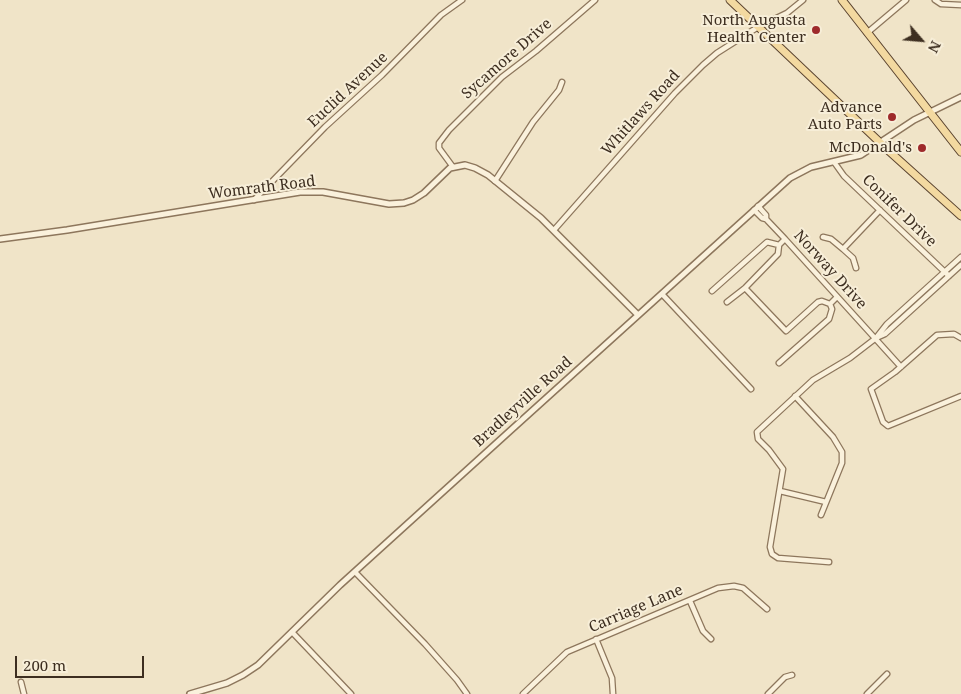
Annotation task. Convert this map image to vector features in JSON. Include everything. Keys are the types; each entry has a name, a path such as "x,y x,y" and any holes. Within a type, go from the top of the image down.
{"main road":[{"path":"730,0 961,216"},
{"path":"842,0 961,152"}],"street":[{"name":"Euclid Avenue","path":"253,200 325,127 382,75 441,15 462,0"},
{"name":"Sycamore Drive","path":"453,167 439,148 439,143 449,130 502,77 595,0"},
{"name":"Whitlaws Road","path":"554,230 688,79 717,53 758,27 787,13 802,0"},
{"path":"867,33 906,0"},
{"path":"935,0 941,4 961,5"},
{"path":"495,181 533,122 559,90 562,82"},
{"name":"Bradleyville Road","path":"193,694 222,685 258,665 355,572 790,178 811,168 861,155 930,111 961,97"},
{"name":"Conifer Drive","path":"834,162 838,169 949,276"},
{"path":"453,167 471,166 495,181 554,230 638,315"},
{"name":"Womrath Road","path":"0,239 311,192 333,193 394,204 404,203 424,193 447,170 453,167"},
{"name":"Norway Drive","path":"756,208 766,215 766,219 901,366"},
{"path":"844,249 880,210"},
{"path":"823,237 831,239 844,249 853,258 856,268"},
{"path":"727,302 778,254 779,245 785,239"},
{"path":"712,290 767,242 779,245"},
{"path":"876,338 887,324 961,256"},
{"path":"829,562 778,558 772,554 770,548 783,474 782,467 758,439 756,434 813,380 885,334 961,265"},
{"path":"744,288 786,331 818,302 822,301 830,304"},
{"path":"662,294 751,389"},
{"path":"830,304 838,297"},
{"path":"779,363 829,318 832,309 830,304"},
{"path":"961,338 954,334 937,335 901,366 871,388 888,426 961,396"},
{"path":"796,396 832,436 841,449 842,463 821,515"},
{"path":"780,491 826,502"},
{"path":"355,572 425,644 468,694"},
{"name":"Carriage Lane","path":"523,694 563,654 718,588 734,586 747,590 767,609"},
{"path":"690,601 703,631 711,639"},
{"path":"292,632 351,694"},
{"path":"596,640 612,678 613,694"},
{"path":"867,694 887,674"},
{"path":"768,694 786,677 792,675"},
{"path":"21,682 24,694"}],"place":[{"name":"North Augusta Health Center","path":"816,30"},
{"name":"Advance Auto Parts","path":"892,117"},
{"name":"McDonald's","path":"922,148"}]}
